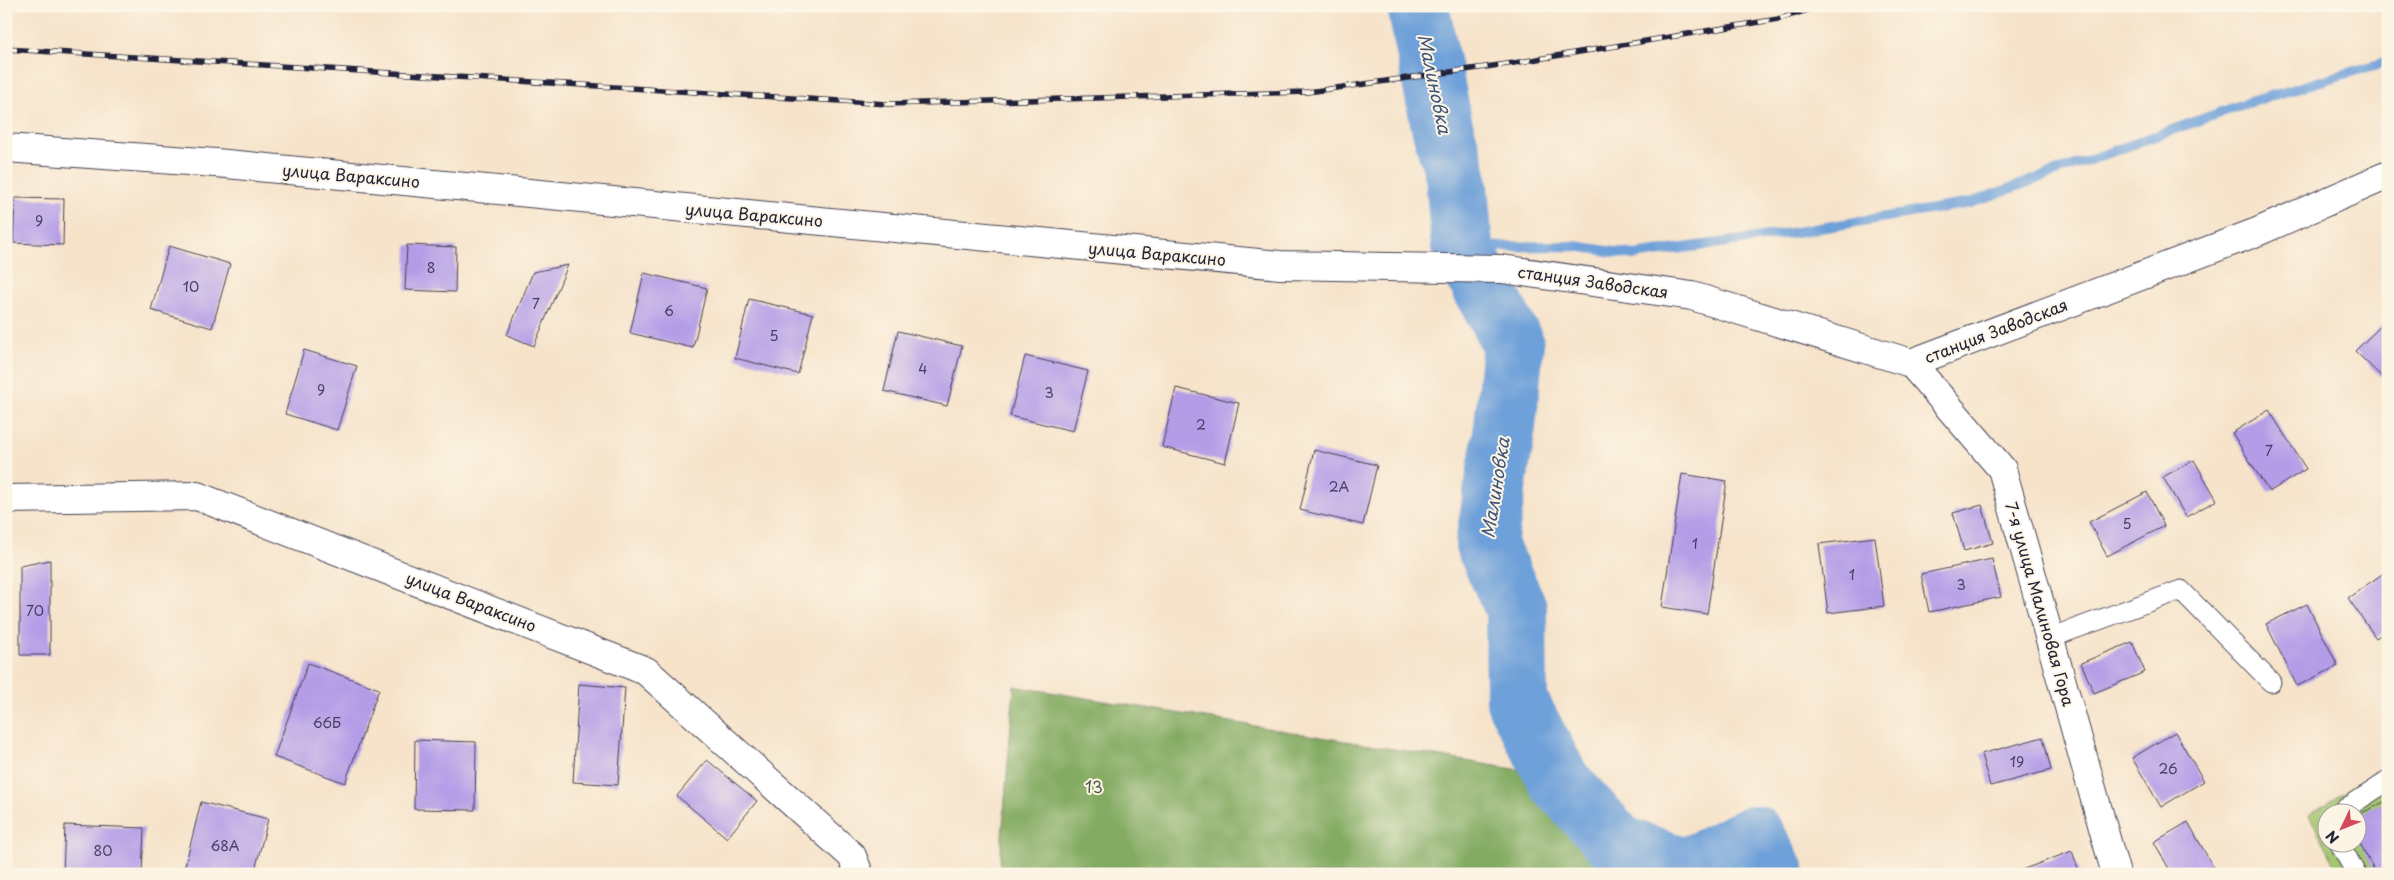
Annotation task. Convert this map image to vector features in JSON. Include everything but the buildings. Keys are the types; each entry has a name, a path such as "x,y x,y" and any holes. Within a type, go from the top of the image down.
{"street":[{"name":"улица Вараксино","path":"6,148 216,163 1280,265 1502,269"},
{"name":"станция Заводская","path":"1502,269 1692,296 1911,363 2257,232 2388,175"},
{"name":"7-я улица Малиновая Гора","path":"1911,363 2002,469 2116,874"},
{"name":"улица Вараксино","path":"6,499 197,496 646,671 852,856 859,874"}],"lane":[{"path":"2050,638 2181,590 2271,682"},
{"path":"2355,802 2388,781"},
{"path":"2344,852 2356,874"}],"green space":[{"name":"13","path":"1014,686 1532,772 1620,874 999,874"},
{"path":"2388,763 2388,874 2340,874 2328,852 2366,852 2366,802 2329,802"},
{"path":"2316,810 2316,828 2309,815"}],"waterway":[{"name":"Малиновка","path":"1418,6 1442,126 1456,175 1462,247 1513,344 1505,427 1486,544 1516,608 1517,701 1560,782 1619,846 1687,869 1754,836 1775,874"},
{"path":"1462,247 1575,246 1634,255 1790,233 1970,203 2244,104 2388,61"}],"railway":[{"path":"6,49 888,104 1308,92 1514,63 1778,19 1821,6"}]}
